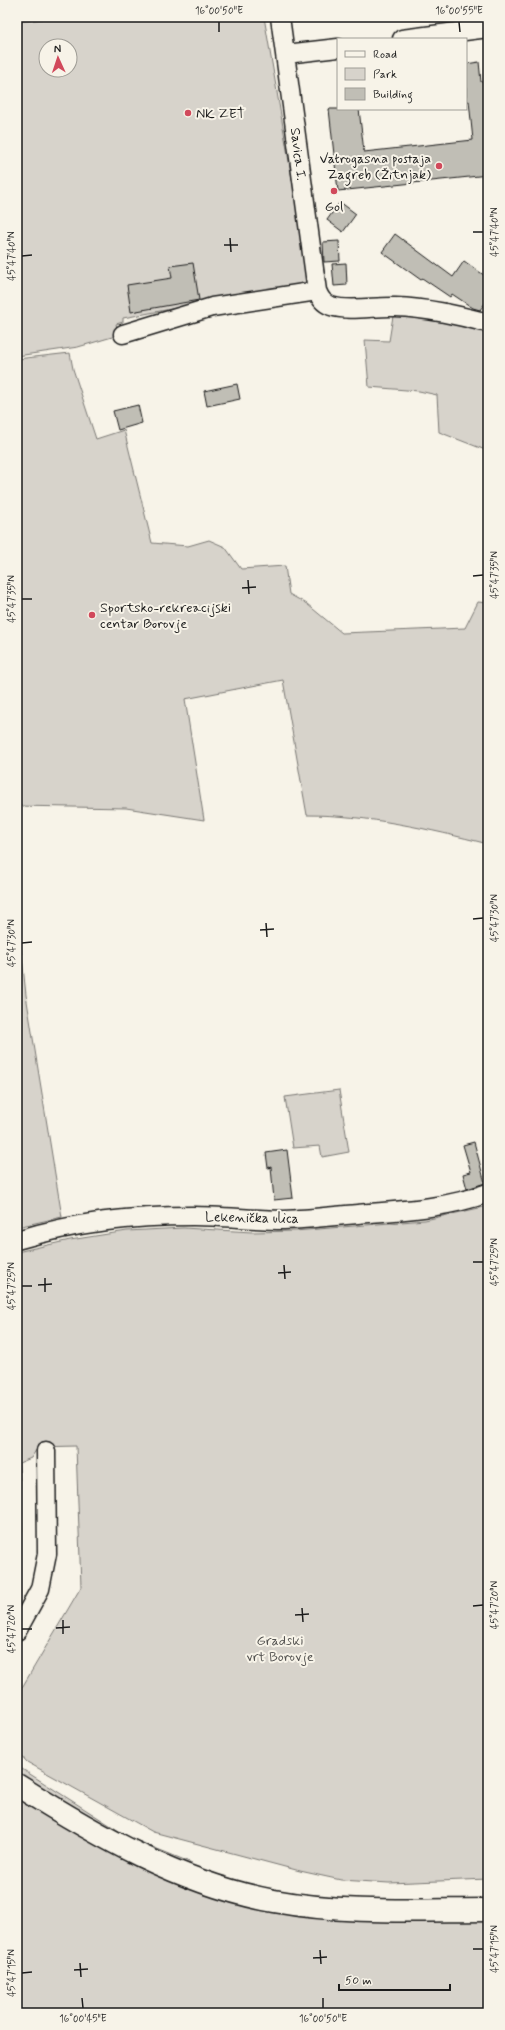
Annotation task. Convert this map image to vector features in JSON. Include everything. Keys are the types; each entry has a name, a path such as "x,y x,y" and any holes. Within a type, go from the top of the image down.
{"street":[{"name":"Savica I.","path":"280,17 317,291"},
{"path":"410,38 488,28"},
{"path":"286,54 337,48"},
{"path":"123,334 212,307 317,291 321,300 330,305 339,307 394,306 422,308 448,312 488,323"},
{"name":"Lekenička ulica","path":"17,1240 54,1229 98,1222 150,1217 195,1216 285,1220 432,1207 474,1199 488,1194"},
{"path":"17,1632 40,1589 48,1554 46,1451"},
{"path":"17,1785 76,1822 125,1848 192,1877 249,1896 285,1903 342,1908 488,1910"}],"green space":[{"name":"NK ZET","path":"43,17 264,17 310,283 123,318 123,322 116,324 119,335 78,347 17,356 17,22 43,19"},
{"path":"393,316 445,320 488,330 488,451 439,432 437,395 419,391 369,387 365,340 389,341"},
{"path":"70,353 73,369 96,439 124,430 152,543 188,546 209,540 225,547 241,569 285,566 289,594 307,604 342,633 465,628 478,602 488,603 488,844 421,828 376,820 353,817 307,815 283,680 185,699 204,820 126,808 17,806 17,359"},
{"path":"17,910 26,995 62,1217 17,1227"},
{"path":"339,1090 349,1152 322,1157 320,1146 293,1148 285,1097"},
{"name":"Gradski vrt Borovje","path":"488,1206 488,1879 389,1883 341,1880 300,1871 153,1832 27,1762 17,1751 17,1696 81,1587 76,1446 38,1447 31,1458 19,1463 22,1531 17,1528 17,1252 70,1240 127,1231 183,1228 252,1232 295,1231 425,1220"},
{"path":"22,1769 130,1838 192,1863 183,1866 168,1860 17,1776 17,1770"},
{"path":"17,1794 195,1885 488,1917 488,2013 17,2013"}],"building":[{"path":"479,62 481,82 488,82 488,175 338,191 329,109 359,110 364,152 473,140 469,101 467,102 467,64"},
{"path":"340,202 356,214 343,232 327,220"},
{"path":"395,234 453,277 464,261 488,278 488,299 480,310 473,308 452,294 450,297 422,278 421,280 382,252"},
{"path":"339,241 340,261 324,262 323,242"},
{"path":"193,263 199,300 131,312 127,285 172,278 170,266"},
{"path":"346,263 347,285 334,286 332,264"},
{"path":"237,384 240,399 207,406 204,391"},
{"path":"138,405 142,423 118,430 113,411"},
{"path":"474,1142 485,1183 467,1189 463,1174 471,1172 463,1145"},
{"path":"287,1150 293,1198 274,1200 271,1167 268,1168 266,1153"}],"place":[{"name":"NK ZET","path":"188,113"},
{"name":"Vatrogasna postaja Zagreb (Žitnjak)","path":"439,166"},
{"name":"Gol","path":"334,191"},
{"name":"Sportsko-rekreacijski centar Borovje","path":"92,615"}]}
